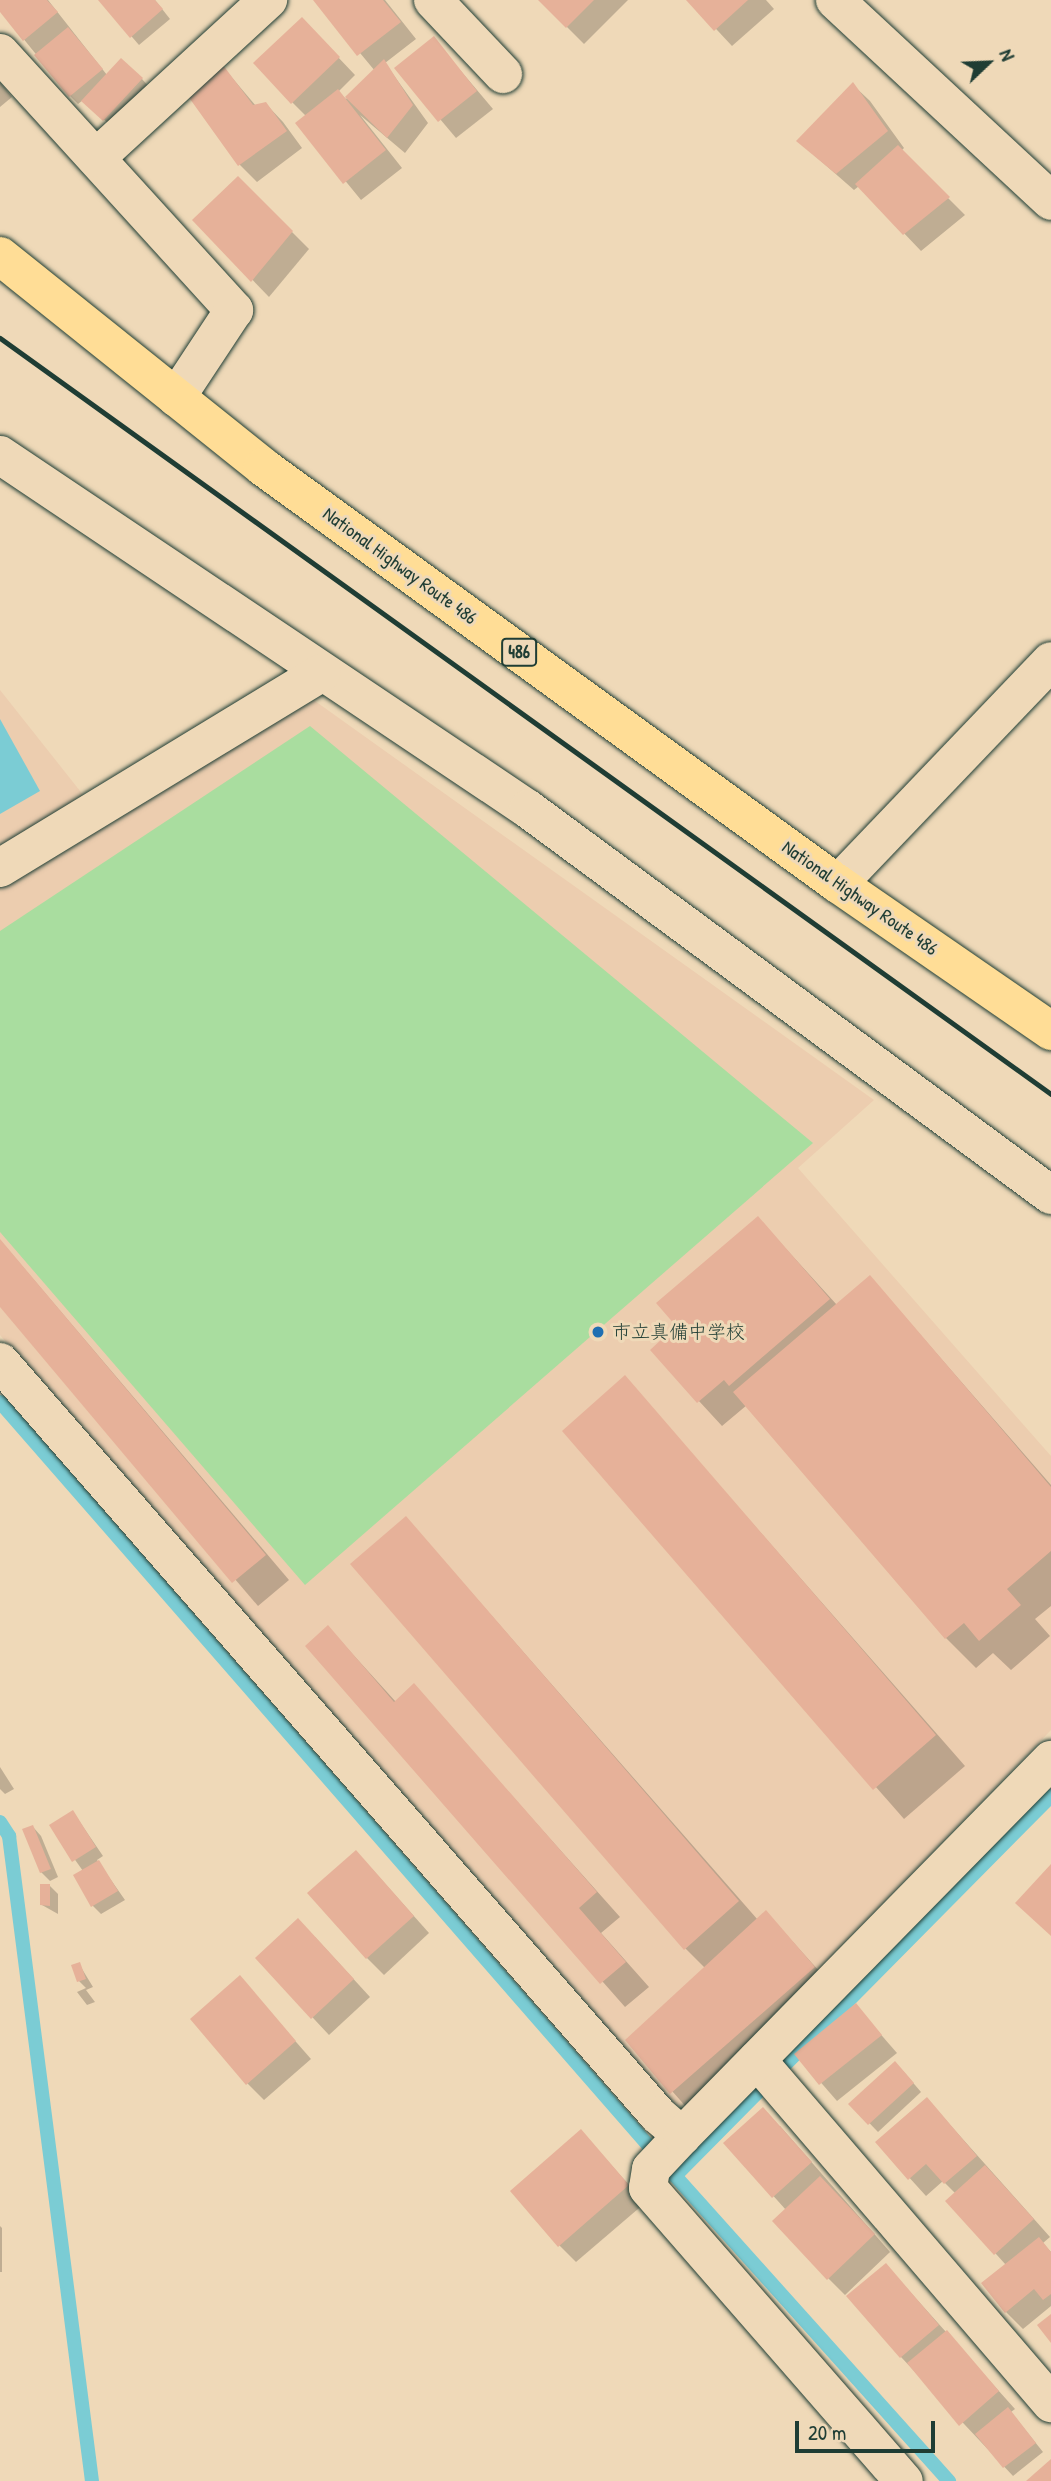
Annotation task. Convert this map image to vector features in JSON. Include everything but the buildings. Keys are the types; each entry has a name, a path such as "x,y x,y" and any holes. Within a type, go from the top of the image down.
{"highway":[{"name":"National Highway Route 486","path":"0,256 176,398 838,884 1051,1031"}],"street":[{"path":"96,158 268,0"},
{"path":"433,0 503,74"},
{"path":"835,0 870,37 1051,201"},
{"path":"0,53 234,310 176,398"},
{"path":"0,455 321,673 528,809 1051,1195"},
{"path":"0,868 321,673"},
{"path":"838,884 1047,674"},
{"path":"0,1362 649,2104 669,2150"},
{"path":"904,2481 648,2188 669,2150 767,2071 1051,1760"},
{"path":"767,2071 1051,2403"}],"shaded area":[{"path":"0,690 84,796 0,846"},
{"path":"308,696 874,1100 798,1168 1051,1456 1051,1730 687,2106 668,2106 0,1335 0,881"}],"green space":[{"path":"310,726 813,1143 305,1585 0,1232 0,931"}],"water":[{"path":"0,719 40,791 0,814"}],"waterway":[{"path":"0,1402 668,2168 949,2481"},
{"path":"675,2176 1051,1796"},
{"path":"0,1822 9,1836 92,2481"}],"railway":[{"path":"0,338 1051,1094"}],"place":[{"name":"市立真備中学校","path":"598,1332"}]}
